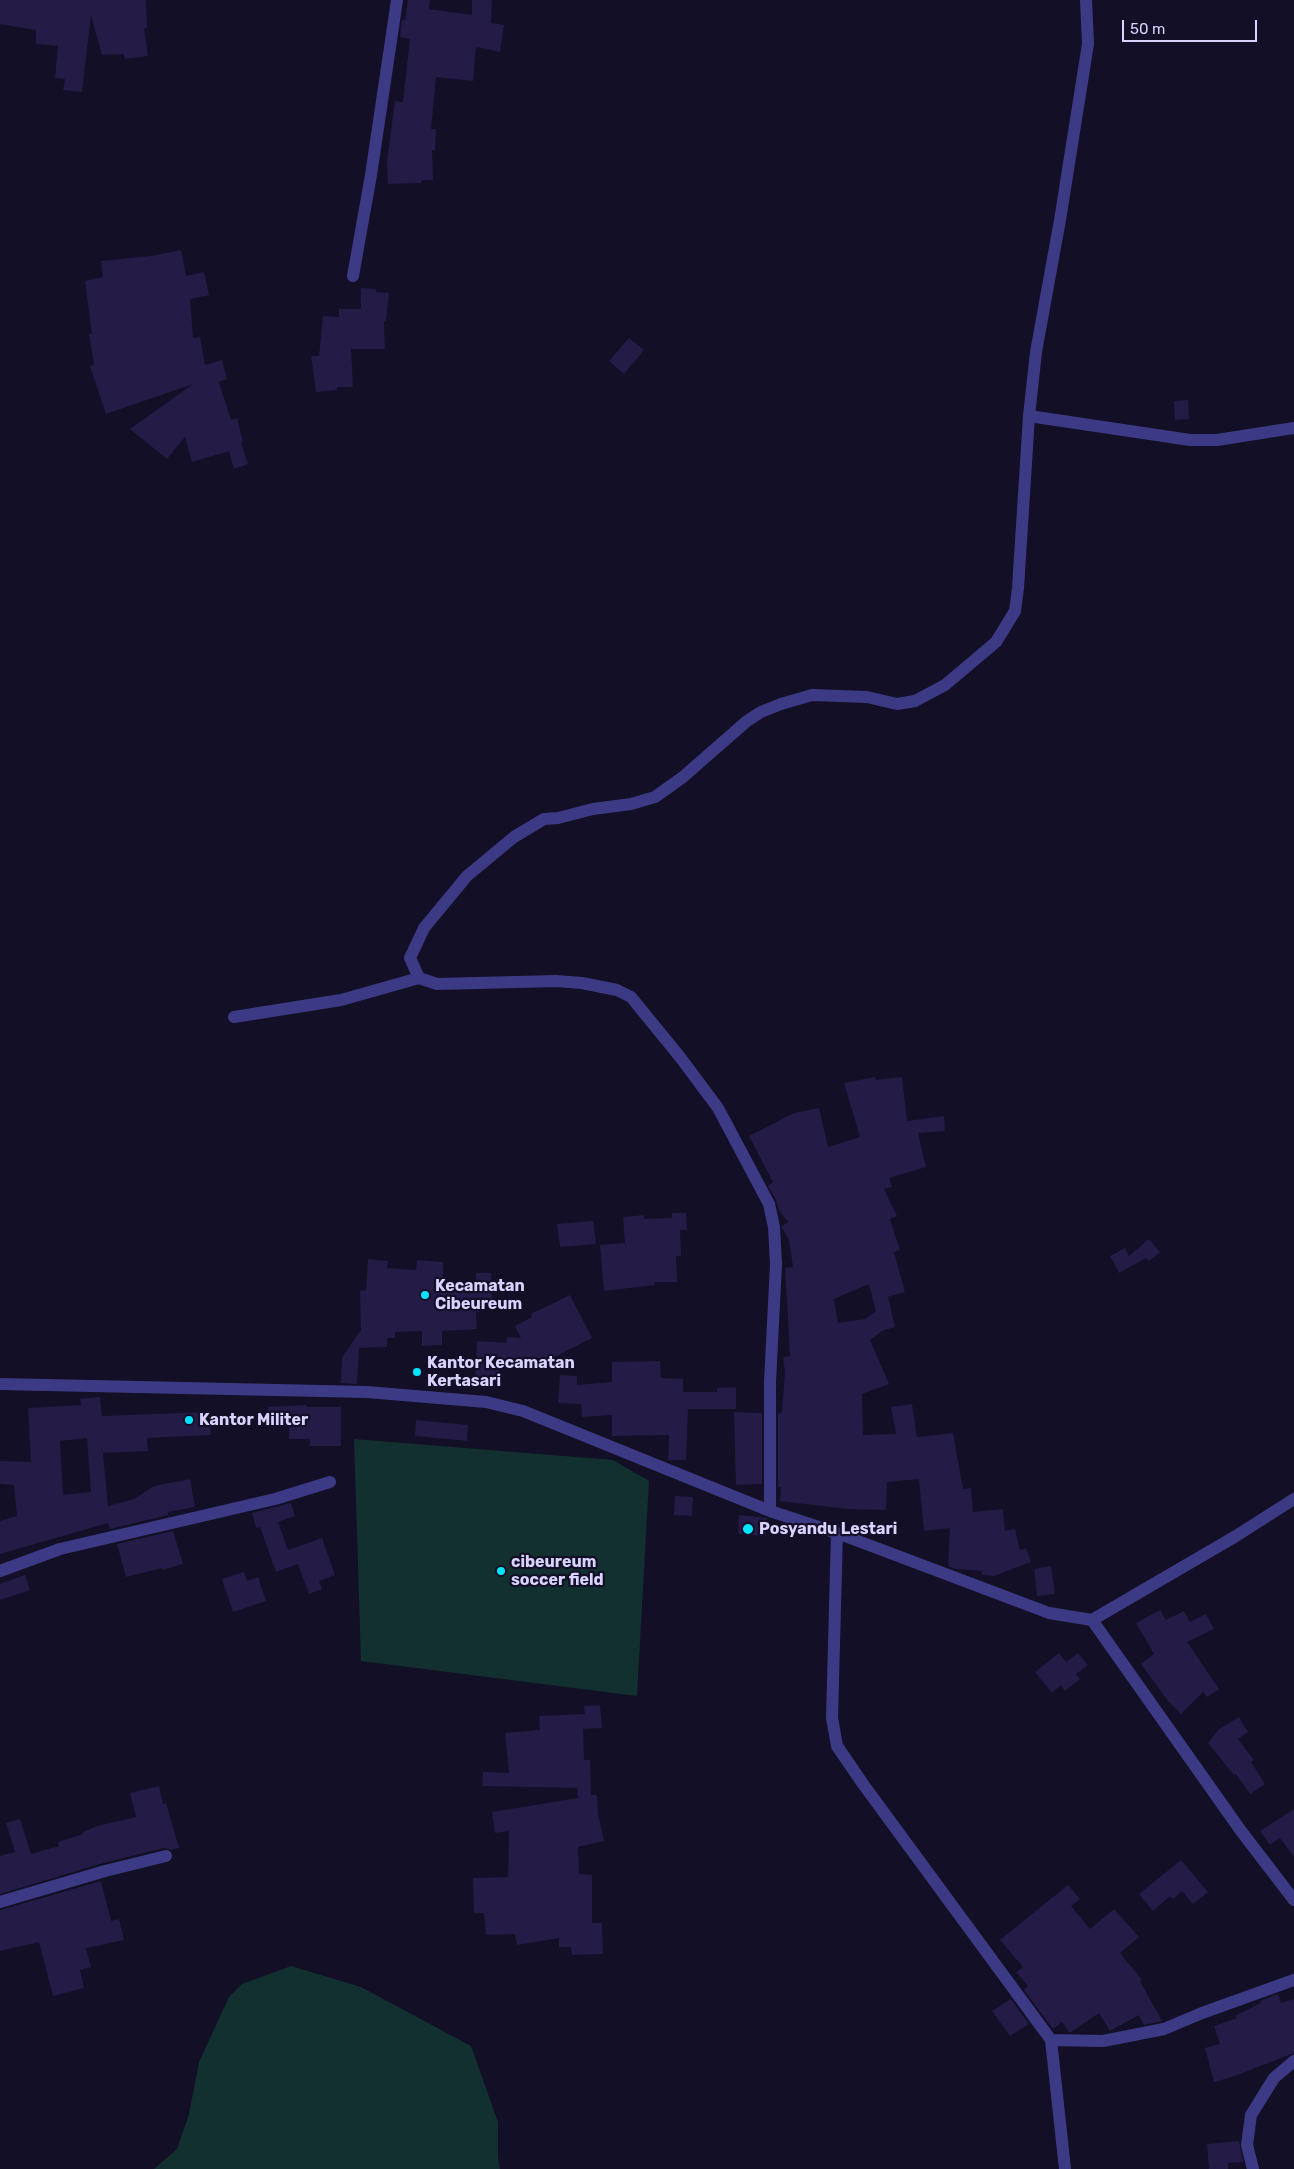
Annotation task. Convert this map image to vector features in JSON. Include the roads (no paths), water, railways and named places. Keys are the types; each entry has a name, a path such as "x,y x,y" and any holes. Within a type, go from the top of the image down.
{"street":[{"path":"354,276 397,0"},
{"path":"419,978 410,958 424,928 467,876 514,836 544,819 558,818 593,809 632,804 655,797 683,777 747,721 780,704 812,695 867,696 897,704 915,702 945,685 996,642 1015,611 1022,555 1029,416 1036,352 1060,220 1088,44 1086,0"},
{"path":"1029,416 1190,440 1226,438 1294,428"},
{"path":"234,1017 341,1000 419,978 437,984 556,981 582,983 617,990 630,997 680,1057 718,1108 770,1204 774,1227 776,1264 770,1391 770,1511"},
{"path":"0,1384 367,1392 486,1402 523,1411 770,1511 837,1533 1049,1613 1092,1620 1236,1536 1294,1499"},
{"path":"0,1571 60,1550 275,1499 330,1482"},
{"path":"837,1533 832,1718 837,1746 1051,2040 1066,2169"},
{"path":"1092,1620 1241,1831 1294,1900"},
{"path":"0,1902 106,1871 166,1856"},
{"path":"1051,2040 1103,2041 1164,2029 1202,2013 1294,1980"},
{"path":"1253,2169 1248,2145 1251,2115 1274,2078 1294,2061"}],"place":[{"name":"Kecamatan Cibeureum","path":"425,1295"},
{"name":"Kantor Kecamatan Kertasari","path":"417,1372"},
{"name":"Kantor Militer","path":"189,1420"},
{"name":"Posyandu Lestari","path":"748,1529"},
{"name":"cibeureum soccer field","path":"501,1571"}]}
